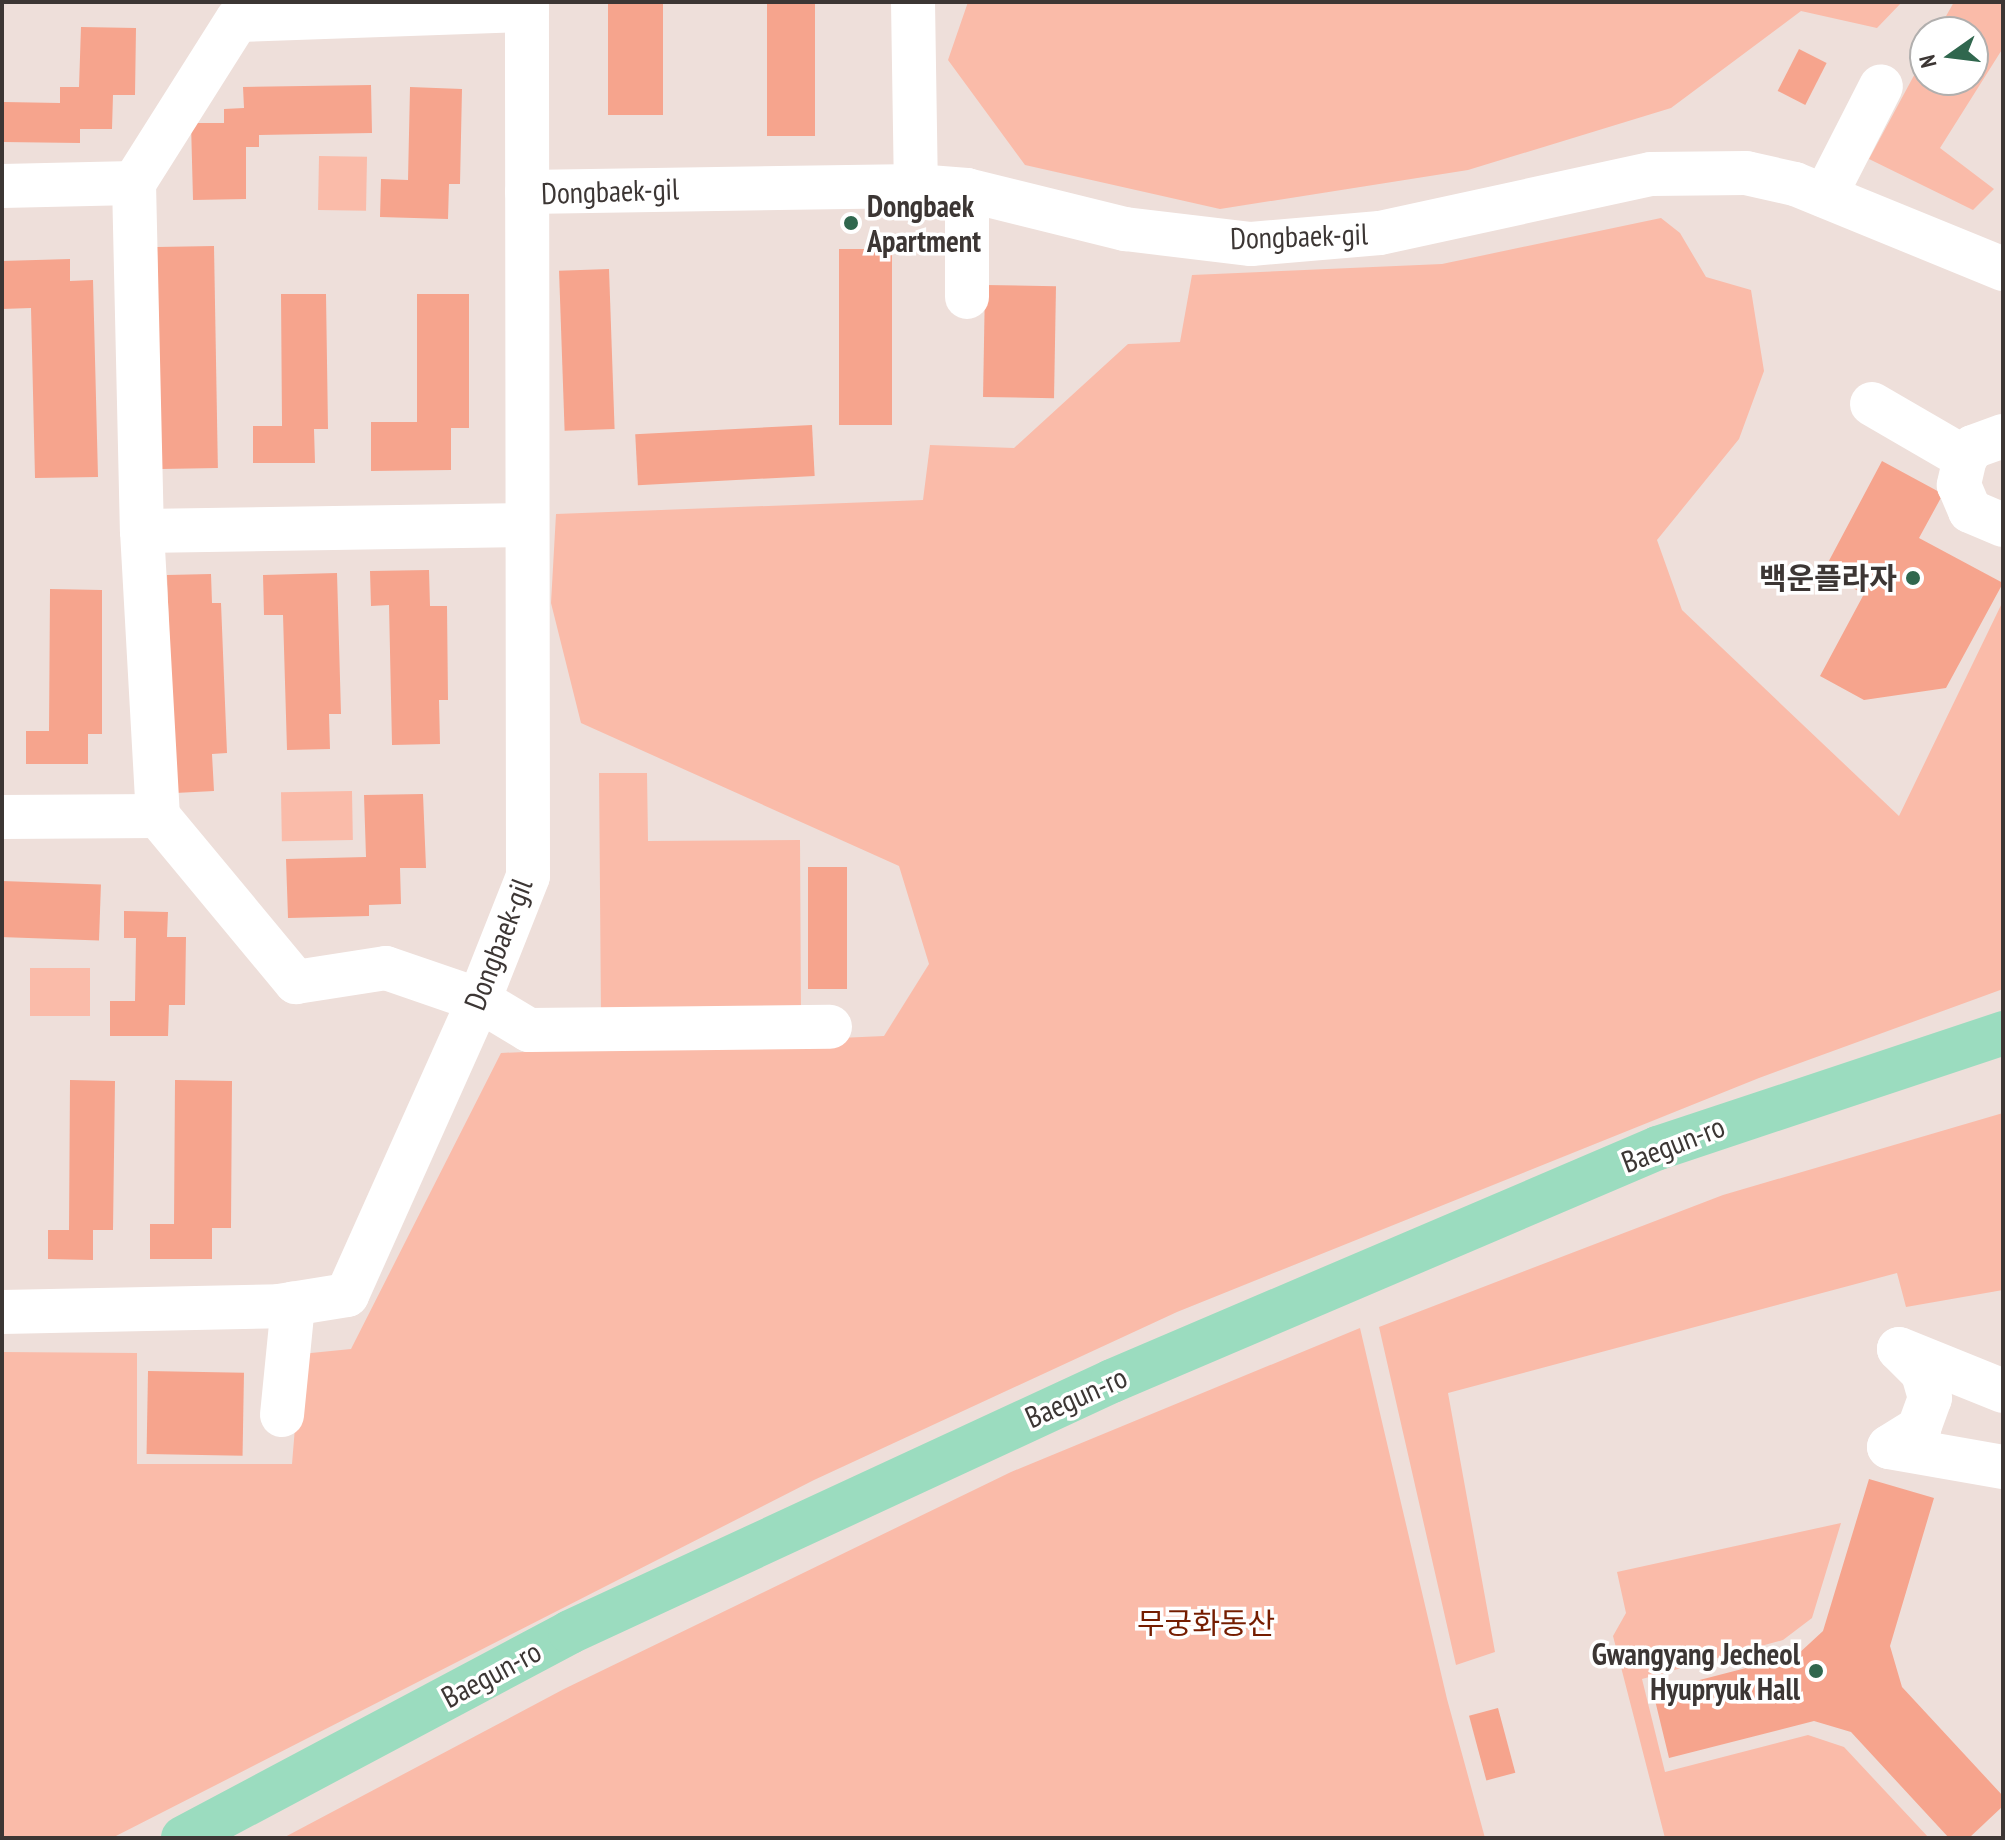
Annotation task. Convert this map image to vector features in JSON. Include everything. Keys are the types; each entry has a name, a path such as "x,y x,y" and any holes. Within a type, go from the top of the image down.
{"main road":[{"name":"Baegun-ro","path":"183,1838 570,1632 1112,1381 1658,1148 2003,1033"}],"street":[{"path":"913,2 916,186"},
{"path":"527,192 527,6 236,11 134,183 142,531 158,816 296,982 386,968 479,1000 529,1030 830,1027"},
{"path":"1825,196 1881,86"},
{"name":"Dongbaek-gil","path":"2,1312 293,1304 347,1295 479,1000 528,876 531,773 526,525 527,192 916,186 967,190 1125,229 1251,244 1380,233 1651,174 1746,173 1825,196 2003,269"},
{"path":"2,186 134,183"},
{"path":"967,190 967,297"},
{"path":"1872,404 1965,458"},
{"path":"2003,436 1985,439 1965,458 1959,485 1962,499 1981,520 2003,525"},
{"path":"142,531 526,525"},
{"path":"2,817 158,816"},
{"path":"282,1415 293,1304"},
{"path":"2003,1391 1899,1349 1923,1373 1930,1398 1919,1428 1889,1447 2003,1467"}],"green space":[{"path":"968,2 1902,2 1877,28 1801,11 1671,108 1468,170 1220,209 1025,165 948,60"},
{"path":"1954,2 2003,2 2003,48 1989,70 1989,16 1946,16"},
{"path":"1909,85 1909,96 1973,96 1940,148 1994,189 1973,210 1869,159"},
{"path":"319,156 367,157 366,211 318,210"},
{"path":"1661,218 1680,233 1706,277 1751,290 1764,371 1739,439 1657,540 1682,610 1899,816 2003,601 2003,989 1759,1078 1177,1312 814,1480 112,1838 2,1838 2,1352 137,1353 137,1464 292,1464 301,1354 351,1349 501,1053 884,1036 929,964 899,866 581,723 551,603 556,514 923,500 930,445 1014,448 1128,344 1180,342 1192,275 1442,264"},
{"path":"599,773 647,773 648,841 800,840 801,1015 601,1016"},
{"path":"352,791 353,840 282,841 281,792"},
{"path":"30,968 90,968 90,1016 30,1016"},
{"path":"2003,1113 2003,1290 1906,1307 1897,1273 1448,1393 1495,1652 1456,1665 1379,1327 1723,1195"},
{"name":"무궁화동산","path":"1360,1328 1447,1699 1485,1838 283,1838 564,1689 1011,1472"},
{"path":"1841,1523 1812,1618 1783,1640 1642,1679 1665,1772 1808,1735 1844,1747 1929,1838 1665,1838 1613,1636 1626,1613 1617,1572"}],"building":[{"path":"608,2 663,2 663,115 608,115"},
{"path":"767,2 815,2 815,136 767,136"},
{"path":"81,27 136,28 135,95 113,95 112,129 80,129 80,143 3,142 4,102 60,103 60,87 79,87"},
{"path":"1799,49 1827,63 1805,105 1778,91"},
{"path":"371,85 372,133 259,135 259,147 246,147 246,199 193,200 191,123 224,123 224,109 244,108 243,87"},
{"path":"410,87 462,89 460,184 449,184 448,219 380,217 381,179 408,180"},
{"path":"214,246 218,468 161,469 157,247"},
{"path":"839,249 892,249 892,425 839,425"},
{"path":"70,259 70,281 93,280 98,477 35,478 31,308 2,309 2,261"},
{"path":"609,269 615,429 565,431 559,271"},
{"path":"985,285 1056,286 1054,398 983,397"},
{"path":"281,294 326,294 328,429 314,429 315,463 253,463 253,426 282,426"},
{"path":"417,294 469,294 469,428 451,428 451,470 371,471 371,422 417,422"},
{"path":"812,425 815,476 638,485 635,434"},
{"name":"백운플라자","path":"1882,461 1943,494 1919,538 2003,583 1946,688 1864,700 1820,676 1864,594 1823,572"},
{"path":"429,570 430,606 447,606 448,700 439,700 440,744 392,745 389,605 371,606 370,571"},
{"path":"337,573 341,714 329,714 330,749 287,750 283,615 264,615 263,575"},
{"path":"211,574 212,603 221,603 227,753 212,754 214,791 175,793 167,575"},
{"path":"50,589 102,590 102,734 88,734 88,764 26,764 26,731 49,731"},
{"path":"423,794 426,868 400,868 401,904 369,905 369,916 288,918 286,859 366,857 364,795"},
{"path":"808,867 847,867 847,989 808,989"},
{"path":"2,881 101,884 99,940 2,937"},
{"path":"124,911 168,912 167,937 186,937 185,1005 169,1005 168,1036 110,1036 110,1001 135,1001 136,938 124,938"},
{"path":"70,1080 115,1081 113,1230 93,1230 93,1260 48,1259 48,1230 69,1230"},
{"path":"175,1080 232,1081 231,1228 212,1228 212,1259 150,1259 150,1224 174,1224"},
{"path":"148,1371 244,1373 243,1456 147,1454"},
{"name":"Gwangyang Jecheol Hyupryuk Hall","path":"1869,1479 1934,1498 1890,1646 1902,1687 2003,1796 2003,1806 1969,1838 1949,1838 1851,1732 1814,1721 1669,1758 1653,1692 1797,1655 1823,1631"},
{"path":"1498,1708 1515,1773 1486,1780 1469,1716"}],"place":[{"name":"Dongbaek Apartment","path":"851,223"},
{"name":"백운플라자","path":"1913,578"},
{"name":"Gwangyang Jecheol Hyupryuk Hall","path":"1816,1671"}]}
